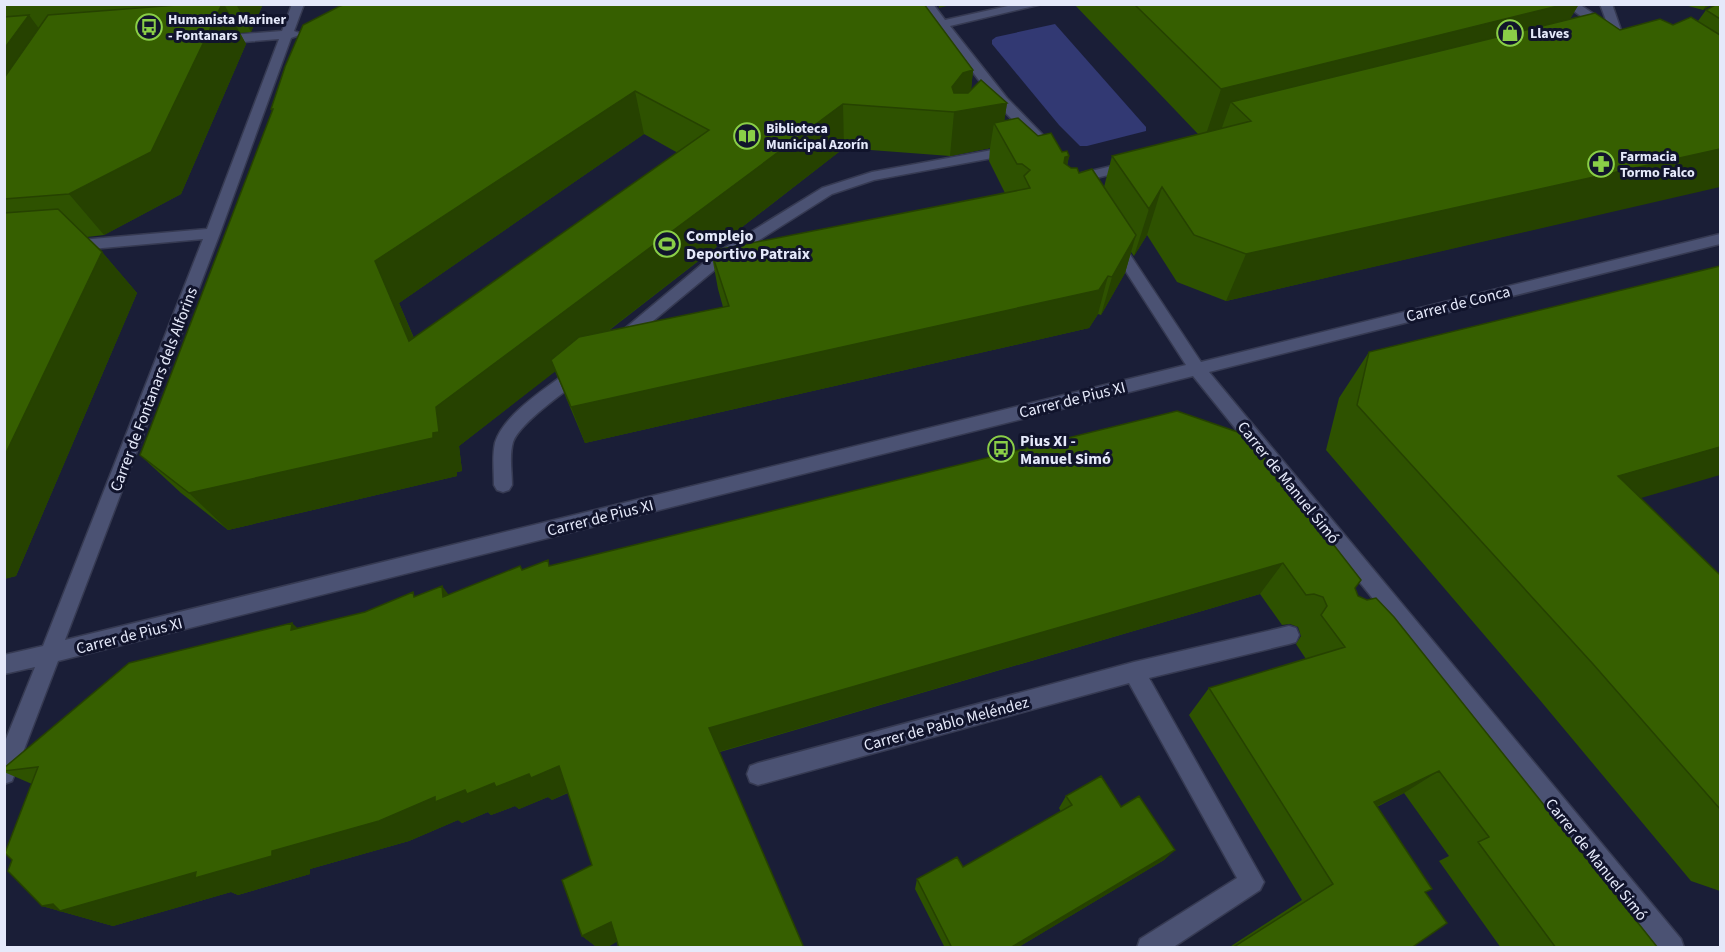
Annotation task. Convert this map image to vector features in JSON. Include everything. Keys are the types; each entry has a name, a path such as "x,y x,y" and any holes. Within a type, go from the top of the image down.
{"street":[{"name":"Carrer de Fontanars dels Alforins","path":"4,773 213,233 298,4"},
{"path":"927,4 1002,101 1050,150"},
{"path":"942,24 1036,4"},
{"path":"1570,4 1622,38"},
{"path":"1606,4 1622,38"},
{"path":"203,41 309,33"},
{"path":"1592,43 1622,38"},
{"path":"953,162 955,145"},
{"path":"503,485 502,452 506,436 523,418 718,259 827,191 872,176 1022,149"},
{"path":"1078,179 1141,163"},
{"name":"Carrer de Manuel Simó","path":"1104,225 1196,368 1672,948"},
{"path":"51,247 213,233"},
{"name":"Carrer de Conca","path":"1196,368 1720,239"},
{"name":"Carrer de Pius XI","path":"4,665 1196,368"},
{"path":"1370,611 1390,605"},
{"name":"Carrer de Pablo Meléndez","path":"758,774 1134,672 1289,634"},
{"path":"1134,672 1252,882 1149,948"}],"shaded area":[{"path":"1055,24 1146,127 1146,131 1080,146 1059,125 992,44 992,40 996,37"}],"building":[{"path":"190,4 222,4 151,152 69,194 4,199 4,78 48,15"},
{"path":"347,4 924,4 973,70 963,73 952,87 954,93 968,93 981,80 1007,103 954,112 843,104 436,407 439,432 433,433 433,438 189,493 140,455 273,109 271,109 285,67 284,69 303,25","holes":["635,91 709,130 409,341 375,261"]},
{"path":"1134,4 1566,4 1221,89"},
{"path":"1720,4 1720,19 1706,10"},
{"path":"1595,13 1620,30 1660,19 1673,25 1691,17 1720,35 1720,149 1246,254 1194,235 1162,187 1149,209 1112,156 1251,121 1231,102"},
{"path":"29,15 4,49 4,17"},
{"path":"1018,118 1038,136 1051,133 1062,152 1067,151 1069,156 1065,157 1064,163 1071,168 1077,168 1079,173 1092,169 1136,235 1112,277 1108,276 1099,290 571,407 551,360 579,337 729,306 711,251 1030,188 1024,176 1030,170 1022,164 1017,164 994,123"},
{"path":"58,209 102,252 4,457 4,213"},
{"path":"1720,266 1720,447 1618,476 1720,575 1720,809 1593,664 1357,405 1369,352"},
{"path":"1177,411 1249,436 1361,580 1355,588 1358,596 1367,600 1376,598 1394,617 1658,948 1556,948 1478,842 1489,837 1439,771 1374,802 1432,889 1425,892 1447,923 1411,948 1232,948 1333,884 1209,688 1345,647 1321,615 1327,606 1323,597 1314,594 1306,595 1283,563 709,728 804,948 619,948 611,922 582,936 562,880 592,865 559,766 531,778 529,774 496,787 494,783 467,794 465,790 435,802 435,797 379,821 272,851 272,856 195,878 196,872 60,911 53,904 42,906 8,871 12,860 5,853 38,767 4,771 4,768 129,663 292,623 291,630 365,612 413,592 414,597 442,586 443,597 520,566 522,570 548,560 549,566"},
{"path":"1101,776 1121,807 1139,796 1175,850 1010,948 952,948 917,879 957,857 963,867 1072,805 1066,796"}],"place":[{"name":"Humanista Mariner - Fontanars","path":"149,27"},
{"name":"Llaves","path":"1510,33"},
{"name":"Biblioteca Municipal Azorín","path":"747,136"},
{"name":"Farmacia Tormo Falco","path":"1601,164"},
{"name":"Complejo Deportivo Patraix","path":"667,244"},
{"name":"Pius XI - Manuel Simó","path":"1001,449"}]}
